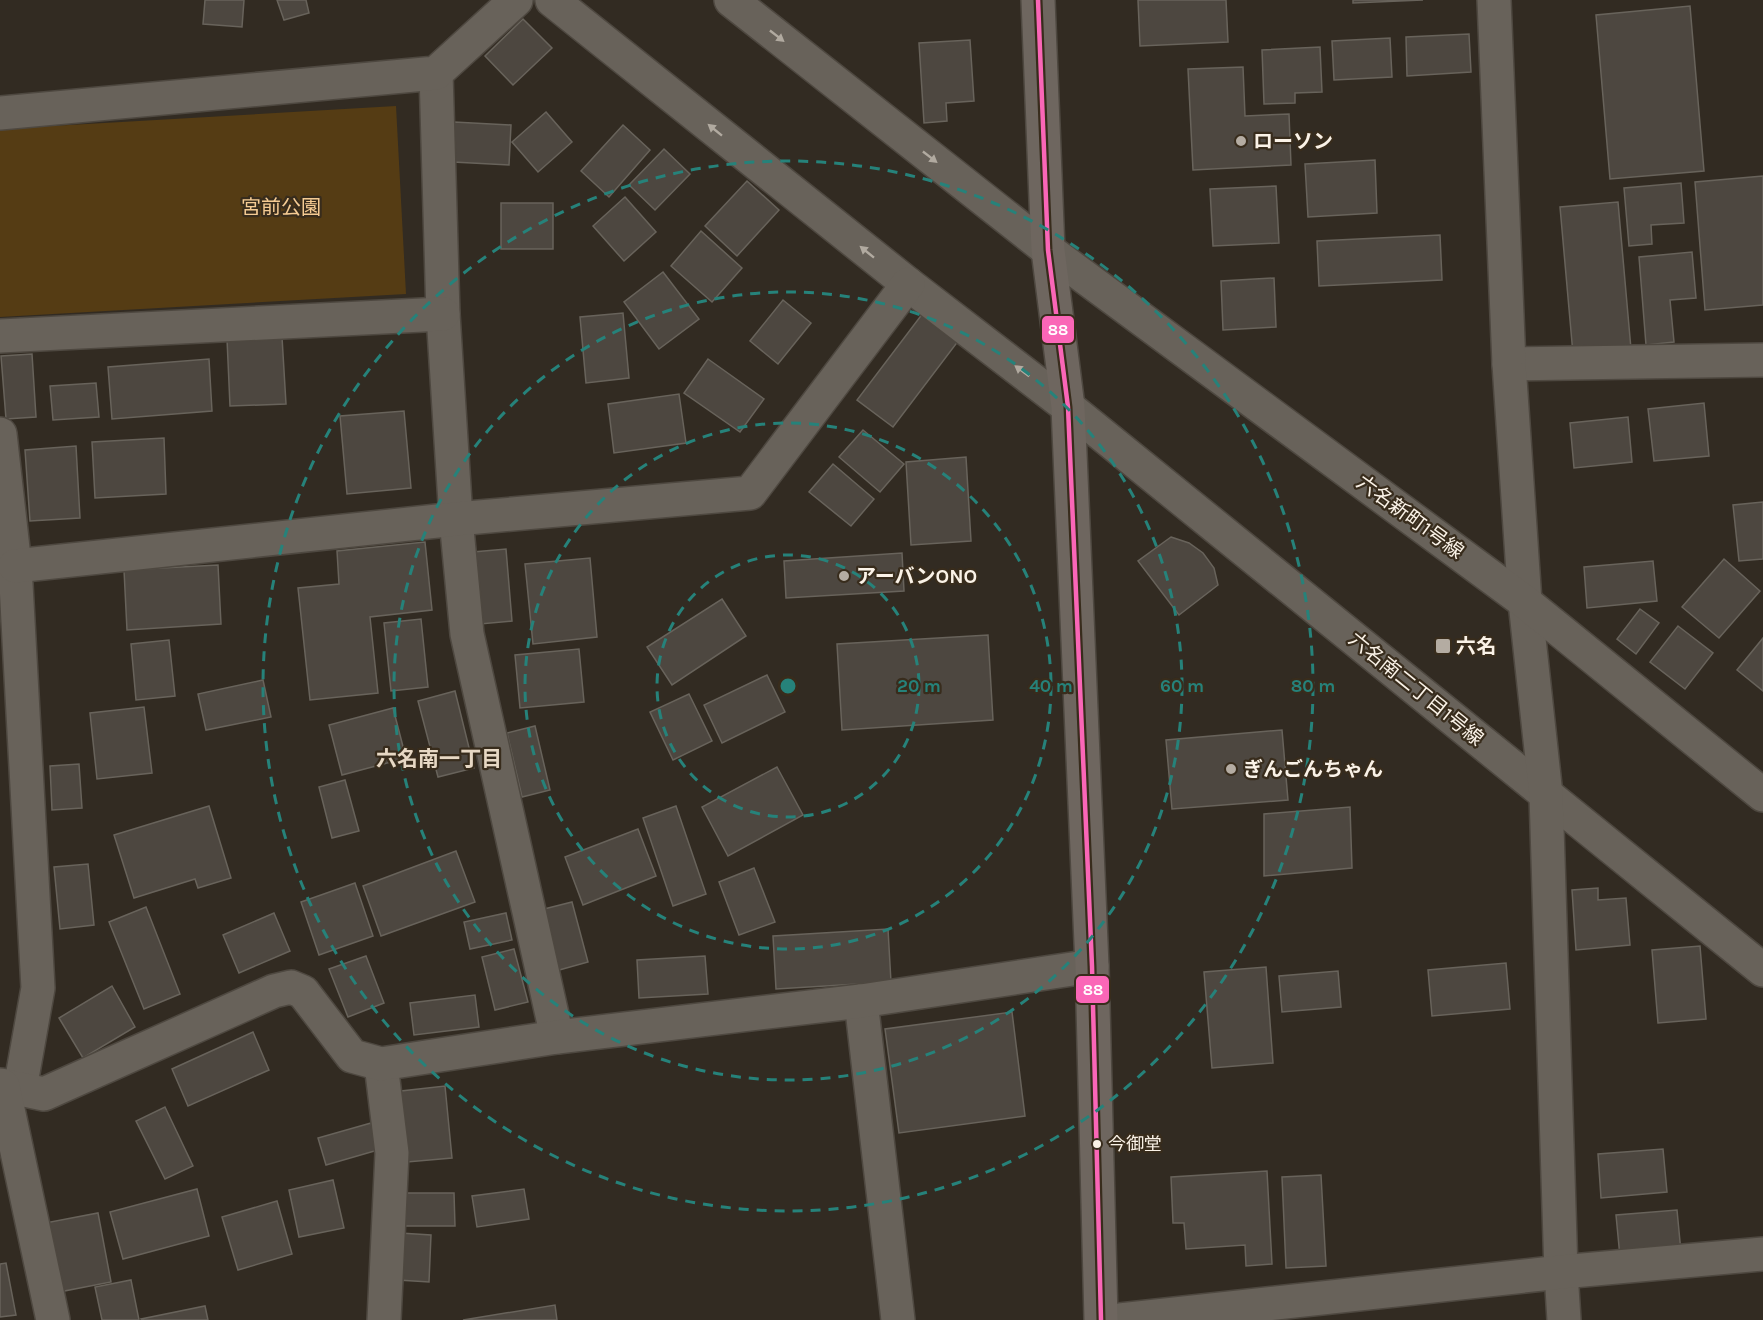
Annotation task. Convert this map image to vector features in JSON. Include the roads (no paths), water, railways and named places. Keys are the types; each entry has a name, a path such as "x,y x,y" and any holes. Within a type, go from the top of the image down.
{"main road":[{"path":"1038,0 1048,250 1068,407 1092,966 1101,1320"}],"street":[{"path":"0,113 436,73 516,0"},
{"name":"六名南二丁目1号線","path":"552,0 908,284 1068,407 1763,970"},
{"name":"六名新町1号線","path":"732,0 1048,250 1525,602 1763,795"},
{"path":"1494,0 1509,364 1525,602 1546,795 1564,1320"},
{"path":"436,73 443,314 456,519 467,634 557,1037"},
{"path":"15,566 456,519 750,494 908,284"},
{"path":"0,336 443,314"},
{"path":"1509,364 1763,360"},
{"path":"0,434 15,566 38,988 8,1086 53,1320"},
{"path":"8,1086 44,1094 274,991 291,987 303,992 352,1056 381,1065 557,1037 861,1001 1092,966"},
{"path":"861,1001 898,1320"},
{"path":"381,1065 392,1153 384,1320"},
{"path":"1120,1320 1561,1272 1763,1254"}],"place":[{"name":"ローソン","path":"1241,141"},
{"name":"アーバンONO","path":"844,576"},
{"name":"六名","path":"1443,646"},
{"name":"ぎんごんちゃん","path":"1231,769"},
{"name":"今御堂","path":"1097,1144"}],"district":[{"name":"六名南一丁目","path":"439,759"}],"park label":[{"name":"宮前公園","path":"281,207"}]}
